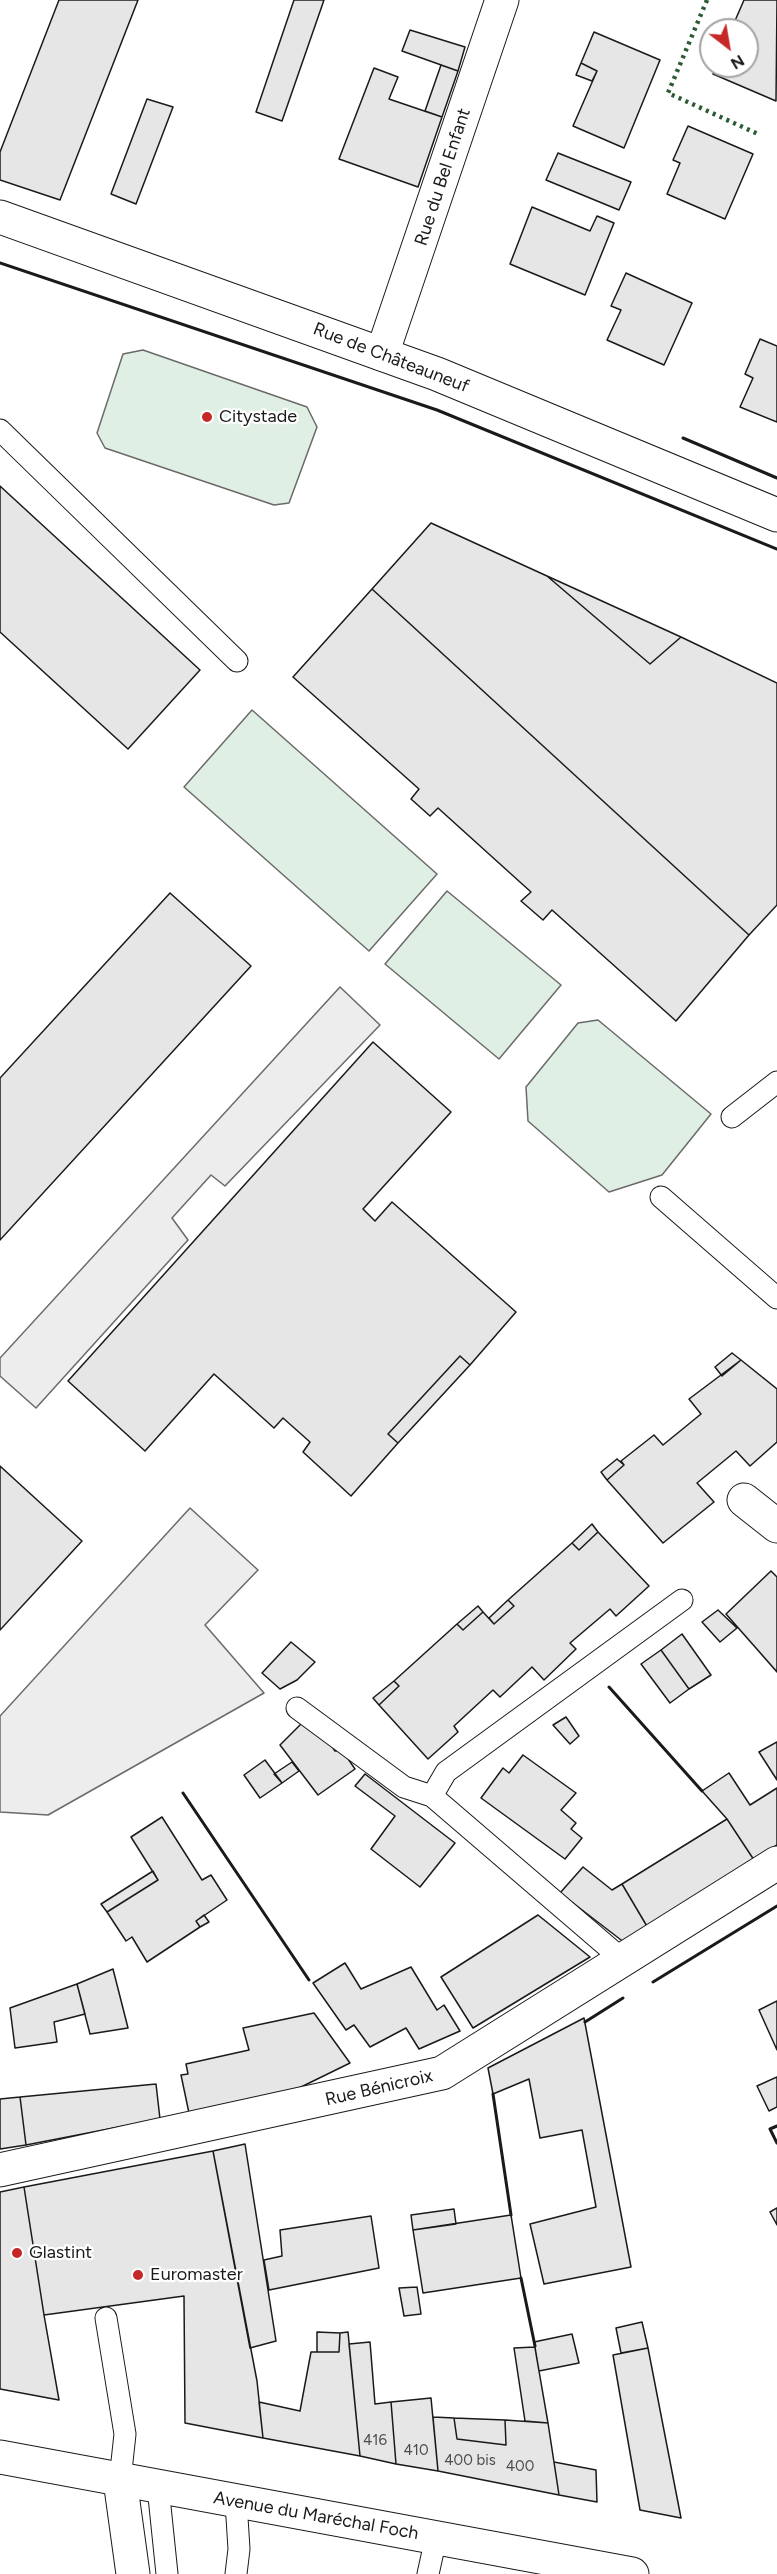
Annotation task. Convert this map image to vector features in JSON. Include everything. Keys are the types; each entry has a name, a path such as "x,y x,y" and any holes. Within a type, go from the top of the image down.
{"main road":[{"name":"Rue du Bel Enfant","path":"382,354 502,0"},
{"name":"Rue de Châteauneuf","path":"0,217 382,354 534,413 777,514"},
{"path":"744,1500 777,1526"},
{"name":"Rue Bénicroix","path":"0,2170 442,2073 777,1863"},
{"name":"Avenue du Maréchal Foch","path":"0,2457 632,2574"},
{"path":"120,2480 133,2574"}],"lane":[{"path":"0,430 237,661"},
{"path":"732,1117 777,1082"},
{"path":"661,1197 777,1298"},
{"path":"432,1796 446,1772 682,1600"},
{"path":"297,1708 404,1787 432,1796 623,1960"},
{"path":"106,2318 125,2434 120,2480"},
{"path":"158,2487 167,2574"},
{"path":"236,2502 239,2549 236,2574"},
{"path":"428,2574 436,2538"}],"green space":[{"name":"Citystade","path":"143,350 307,407 317,427 289,503 274,505 105,448 97,433 123,354"},
{"path":"252,710 437,874 369,951 184,787"},
{"path":"447,891 561,985 499,1059 385,964"},
{"path":"598,1020 711,1114 662,1175 609,1192 528,1121 526,1087 578,1023"}],"shaded area":[{"path":"340,987 380,1025 225,1186 211,1175 172,1218 188,1240 36,1408 0,1376 0,1358"},
{"path":"190,1508 258,1570 205,1625 264,1693 48,1815 0,1812 0,1716"}],"building":[{"path":"59,0 138,0 60,200 0,180 0,152"},
{"path":"294,0 324,0 282,121 256,112"},
{"path":"744,0 777,0 776,101 722,78 759,78 759,18 736,18"},
{"path":"410,30 465,47 458,71 402,51"},
{"path":"594,32 660,60 624,148 573,126 597,71 581,63"},
{"path":"581,63 597,71 592,81 576,75"},
{"path":"441,65 458,71 442,117 425,111"},
{"path":"374,68 398,77 389,99 442,117 418,187 339,159"},
{"path":"147,99 173,107 136,204 111,194"},
{"path":"688,126 753,154 725,219 667,194 680,163 673,160"},
{"path":"558,153 631,182 619,210 546,180"},
{"path":"532,207 590,231 597,216 614,223 585,295 510,264"},
{"path":"626,273 692,303 664,365 607,340 621,310 611,306"},
{"path":"760,339 777,346 777,422 740,407 753,378 745,374"},
{"path":"0,486 200,670 128,749 0,632"},
{"path":"431,523 547,576 650,664 681,637 777,683 777,905 749,935 372,589"},
{"path":"547,576 681,637 650,664"},
{"path":"372,589 749,935 676,1021 552,910 543,920 521,901 531,892 438,808 430,816 411,799 419,789 293,677"},
{"path":"170,893 251,966 0,1240 0,1078"},
{"path":"373,1042 451,1112 363,1209 375,1221 392,1202 516,1312 470,1365 460,1356 388,1434 398,1443 351,1496 303,1452 310,1442 283,1418 274,1428 214,1374 145,1451 68,1381"},
{"path":"732,1353 741,1360 722,1376 715,1367"},
{"path":"460,1356 470,1365 398,1443 388,1434"},
{"path":"741,1360 777,1389 777,1442 750,1466 736,1451 697,1483 714,1502 663,1543 607,1480 624,1465 621,1461 654,1435 663,1445 701,1414 689,1399"},
{"path":"617,1459 624,1465 607,1480 601,1472"},
{"path":"0,1466 82,1541 0,1630"},
{"path":"592,1524 598,1532 579,1550 572,1543"},
{"path":"598,1532 649,1586 616,1616 610,1609 570,1643 576,1649 544,1680 532,1667 500,1697 493,1690 454,1726 458,1732 428,1759 379,1705 399,1686 394,1681 457,1624 463,1630 483,1612 494,1624 514,1606 508,1600 572,1543 579,1550"},
{"path":"771,1571 777,1577 777,1672 726,1614"},
{"path":"508,1600 514,1606 494,1624 489,1618"},
{"path":"478,1606 483,1612 463,1630 457,1624"},
{"path":"718,1610 737,1628 720,1642 702,1622"},
{"path":"682,1634 711,1675 689,1689 661,1650"},
{"path":"291,1642 315,1662 297,1680 280,1689 262,1673"},
{"path":"661,1650 689,1689 670,1703 641,1664"},
{"path":"394,1681 399,1686 379,1705 373,1698"},
{"path":"566,1717 579,1736 570,1744 553,1725"},
{"path":"305,1720 324,1734 335,1751 342,1750 355,1769 318,1795 280,1745"},
{"path":"777,1742 777,1780 759,1752"},
{"path":"523,1755 576,1793 561,1810 576,1823 571,1829 582,1838 565,1859 481,1798 503,1768 509,1773"},
{"path":"265,1760 282,1783 260,1798 244,1775"},
{"path":"292,1762 299,1771 282,1783 274,1774"},
{"path":"729,1773 750,1805 777,1788 777,1845 754,1860 727,1819 702,1791"},
{"path":"365,1774 455,1843 420,1887 371,1849 395,1816 355,1786"},
{"path":"162,1817 202,1880 211,1875 227,1900 196,1921 200,1927 147,1962 132,1937 126,1941 107,1912 158,1880 131,1837"},
{"path":"727,1819 754,1860 648,1928 622,1884"},
{"path":"583,1867 612,1890 622,1884 648,1928 625,1943 560,1893"},
{"path":"153,1871 158,1880 107,1912 101,1904"},
{"path":"204,1915 209,1922 200,1927 196,1921"},
{"path":"538,1915 590,1957 473,2028 441,1977"},
{"path":"345,1963 361,1989 411,1967 437,2010 444,2005 460,2031 419,2049 406,2028 370,2047 354,2025 346,2030 313,1983"},
{"path":"113,1969 128,2028 90,2034 77,1984"},
{"path":"77,1984 85,2014 54,2022 57,2042 15,2048 10,2008"},
{"path":"777,2001 777,2050 759,2010"},
{"path":"314,2013 350,2063 299,2088 189,2113 181,2075 188,2074 186,2064 249,2050 243,2028"},
{"path":"584,2018 631,2267 544,2284 530,2224 596,2207 582,2130 540,2138 529,2079 493,2094 488,2068"},
{"path":"777,2077 777,2107 769,2111 757,2086"},
{"path":"156,2084 160,2119 26,2145 20,2097"},
{"path":"20,2097 26,2145 0,2149 0,2099"},
{"path":"245,2144 276,2341 250,2348 213,2151"},
{"path":"213,2151 257,2381 263,2438 185,2423 184,2296 44,2315 24,2187"},
{"name":"Glastint","path":"24,2187 59,2400 0,2389 0,2192"},
{"path":"777,2208 777,2225 770,2212"},
{"path":"454,2209 456,2224 413,2230 411,2215"},
{"path":"511,2215 521,2278 423,2293 413,2230"},
{"path":"371,2216 379,2268 269,2290 264,2260 282,2256 280,2230"},
{"path":"417,2287 421,2314 404,2316 399,2288"},
{"path":"642,2322 648,2348 621,2353 616,2328"},
{"path":"317,2332 340,2333 339,2352 317,2352"},
{"path":"348,2332 360,2456 263,2438 259,2402 300,2411 311,2352 339,2352 340,2333"},
{"path":"572,2334 579,2363 539,2371 534,2342"},
{"path":"370,2342 375,2404 391,2402 396,2464 360,2456 349,2344"},
{"path":"535,2347 548,2423 525,2421 514,2348"},
{"path":"648,2348 681,2518 640,2510 613,2355"},
{"path":"431,2398 438,2471 396,2464 391,2402"},
{"path":"433,2417 454,2418 457,2439 506,2445 505,2420 548,2423 559,2495 438,2471"},
{"path":"454,2418 505,2420 506,2445 457,2439"},
{"path":"554,2462 596,2470 597,2502 559,2495"}],"hedge":[{"path":"707,0 668,93 758,134"}],"wall":[{"path":"0,263 437,410 777,549"},
{"path":"683,438 777,478"},
{"path":"609,1687 702,1791"},
{"path":"183,1793 309,1980"},
{"path":"653,1982 777,1906"},
{"path":"585,2022 623,1998"},
{"path":"493,2094 511,2215"},
{"path":"777,2126 770,2129 777,2143"},
{"path":"521,2278 535,2346"}],"place":[{"name":"Citystade","path":"207,417"},
{"name":"Glastint","path":"17,2253"},
{"name":"Euromaster","path":"138,2275"}]}
